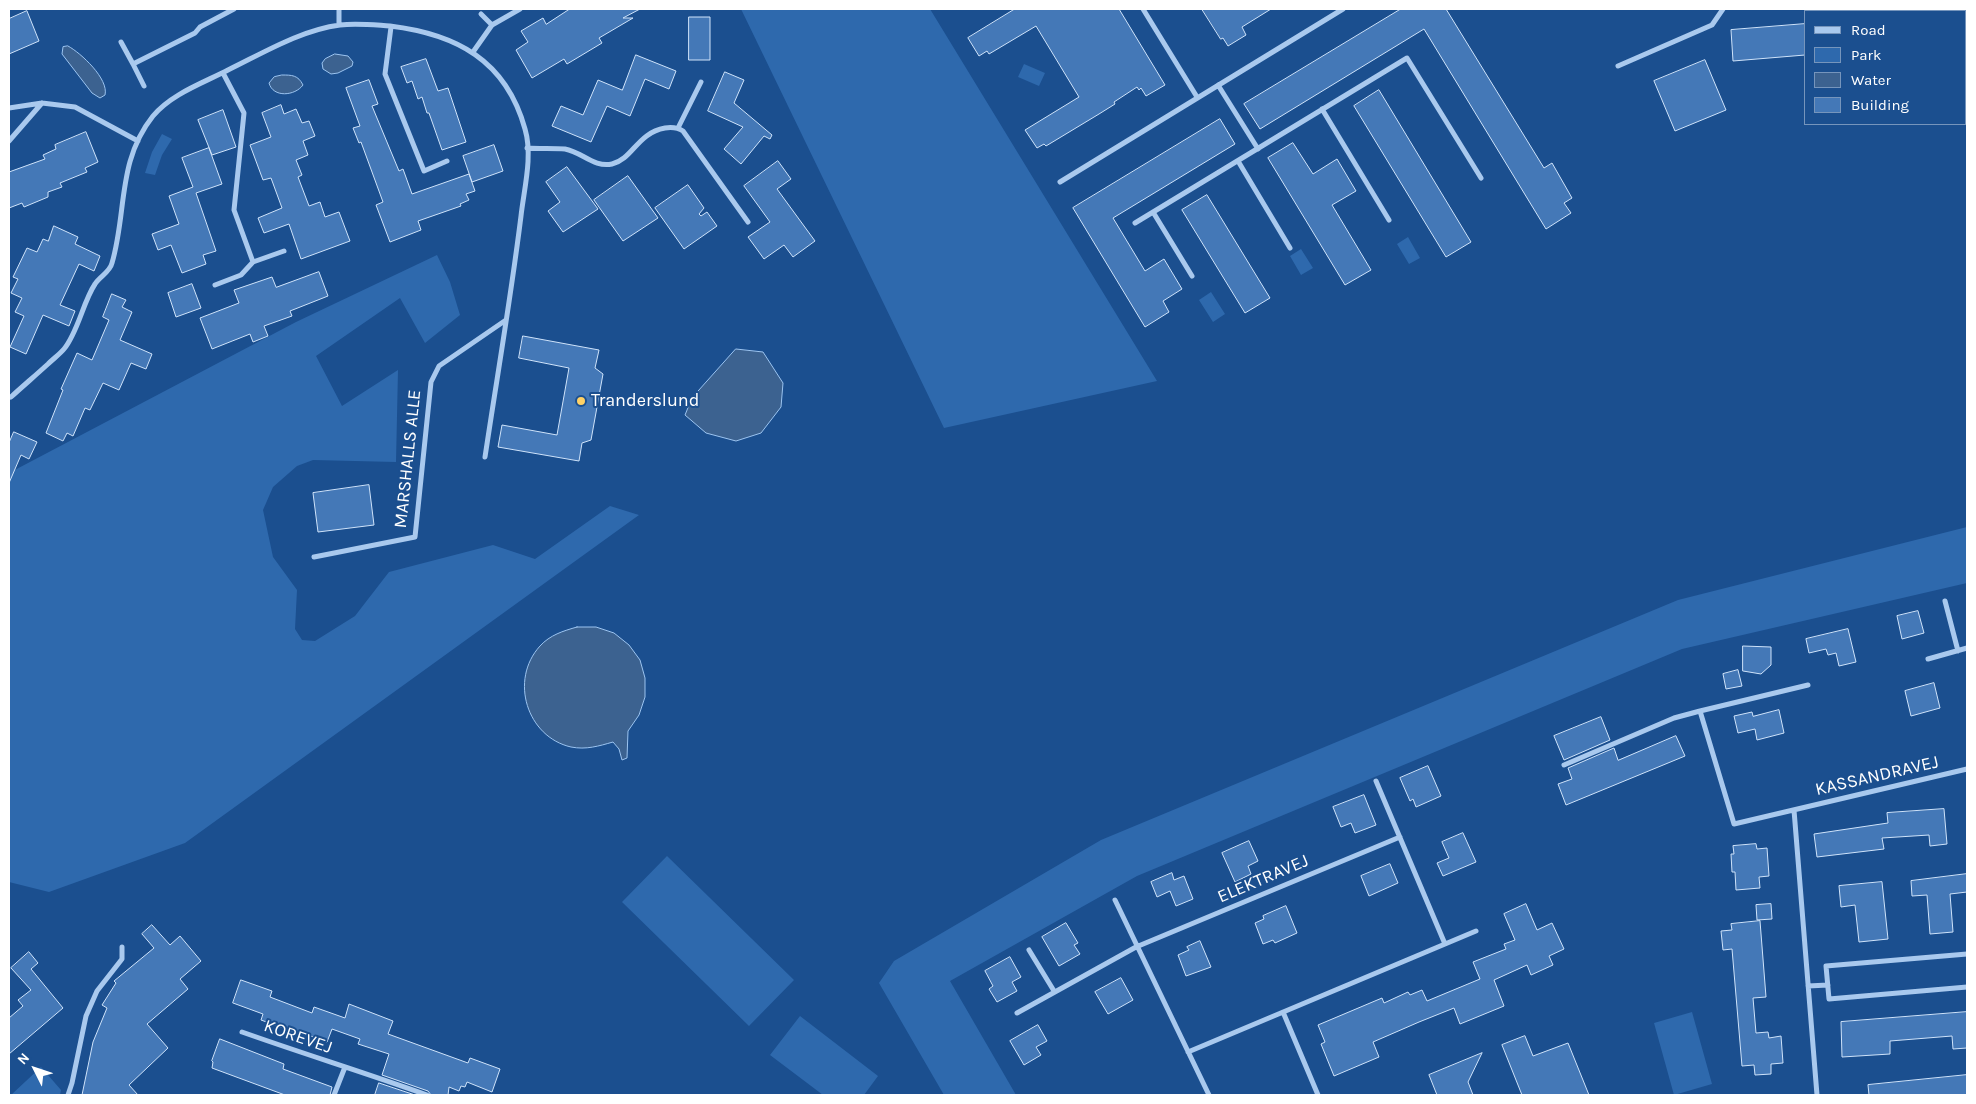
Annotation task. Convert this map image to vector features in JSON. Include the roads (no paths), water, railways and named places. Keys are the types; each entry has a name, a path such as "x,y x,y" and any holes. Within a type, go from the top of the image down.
{"street":[{"path":"133,64 195,33 200,28 234,9"},
{"path":"339,9 340,25"},
{"path":"473,52 492,25 517,9"},
{"path":"1143,9 1198,97"},
{"path":"1060,182 1343,9"},
{"path":"1618,66 1712,24 1723,9"},
{"path":"481,14 492,25"},
{"path":"11,397 65,348 95,284 111,268 118,237 126,173 132,152 153,117 163,106 184,93 269,49 309,33 340,25 374,24 428,32 455,42 473,52 483,60 509,90 524,125 528,162 516,264 485,457"},
{"path":"391,27 386,74 424,170 446,162"},
{"path":"121,42 144,86"},
{"path":"1135,223 1407,58 1481,178"},
{"path":"223,73 244,113 234,210 253,262"},
{"path":"678,128 701,82"},
{"path":"1218,85 1258,148"},
{"path":"9,108 42,103 75,106 138,141"},
{"path":"9,142 42,103"},
{"path":"1322,109 1389,220"},
{"path":"527,148 566,150 596,163 612,164 629,154 639,141 654,130 678,128 683,131 748,222"},
{"path":"1238,161 1290,248"},
{"path":"1153,212 1192,276"},
{"path":"215,285 241,275 253,262 284,251"},
{"name":"MARSHALLS ALLE","path":"314,557 415,537 431,382 439,366 506,320"},
{"path":"1946,601 1958,651"},
{"path":"1928,658 1967,648"},
{"path":"1564,765 1674,718 1808,685"},
{"name":"KASSANDRAVEJ","path":"1700,711 1734,824 1967,769"},
{"path":"1376,782 1445,944"},
{"name":"KASSANDRAVEJ","path":"1794,810 1818,1095"},
{"name":"ELEKTRAVEJ","path":"1017,1013 1136,946 1400,837"},
{"path":"1115,900 1209,1095"},
{"path":"1188,1052 1476,931"},
{"path":"68,1095 86,1016 97,991 122,959 122,947"},
{"path":"1029,950 1054,991"},
{"path":"1967,954 1826,966 1829,999 1967,988"},
{"path":"1808,986 1828,984"},
{"path":"1283,1012 1318,1095"},
{"name":"KOREVEJ","path":"242,1032 345,1067 360,1070 427,1095"},
{"name":"KOREVEJ","path":"334,1095 345,1067"}],"water":[{"path":"68,46 80,54 93,67 103,82 105,95 100,98 92,93 62,54 63,47"},
{"path":"335,54 348,56 353,62 352,66 338,73 331,74 323,69 322,63 325,59"},
{"path":"282,75 294,76 303,85 290,93 279,93 271,88 269,83 274,77"},
{"path":"736,349 763,352 783,383 781,407 761,433 736,441 706,433 685,415 692,398"},
{"path":"577,627 596,627 614,633 629,645 640,660 645,678 645,697 639,715 628,731 627,758 622,760 619,749 613,742 582,748 571,747 556,741 543,732 527,706 526,675 531,660 540,646 552,636"}],"place":[{"name":"Tranderslund","path":"581,401"}]}
